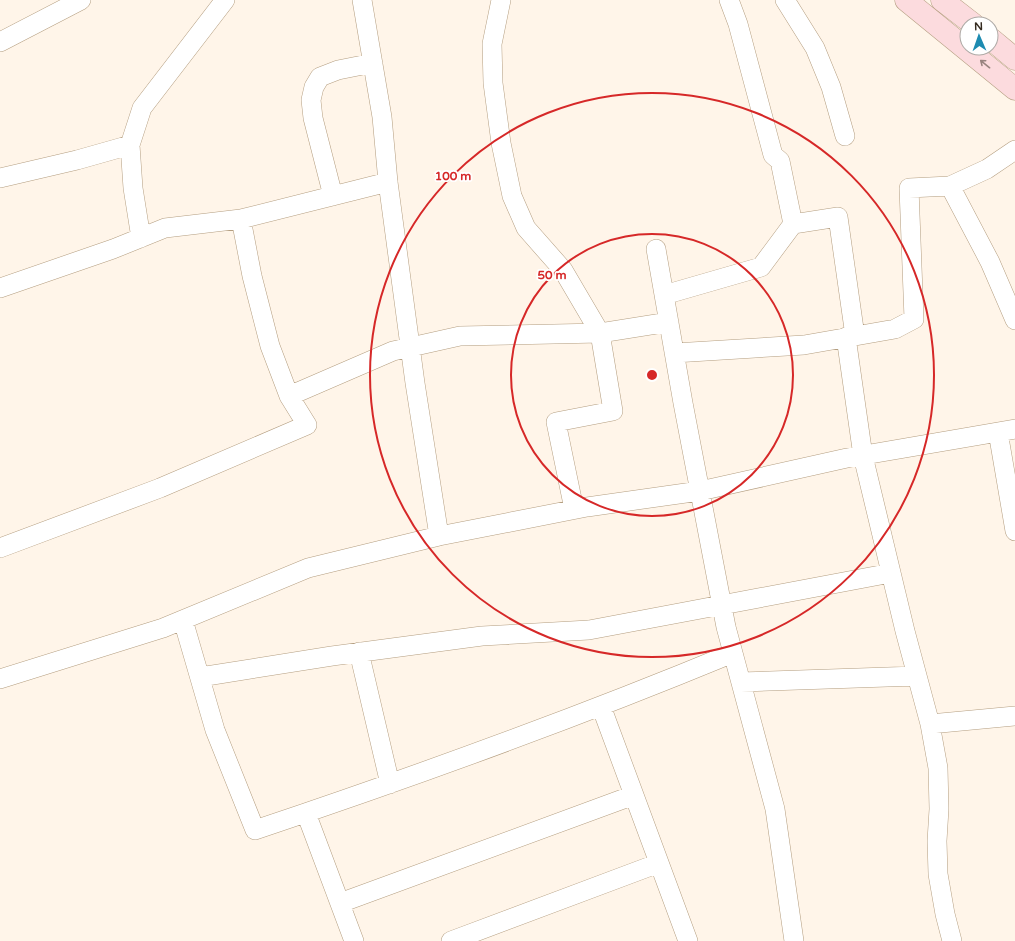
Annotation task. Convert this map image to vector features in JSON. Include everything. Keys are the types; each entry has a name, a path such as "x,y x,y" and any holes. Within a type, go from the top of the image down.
{"street":[{"path":"0,42 80,0"},
{"path":"142,238 133,188 130,145 142,108 225,0"},
{"path":"362,0 382,117 388,182 410,347 439,536"},
{"path":"501,0 492,44 494,83 501,143 512,196 526,228 563,270 600,333 613,411 556,422 574,509"},
{"path":"730,0 738,24 773,155 780,161 793,224"},
{"path":"784,0 815,48 831,87 845,136"},
{"path":"906,0 1015,89"},
{"path":"942,0 963,16"},
{"path":"999,46 1015,59"},
{"path":"333,196 313,118 311,100 314,87 320,77 338,70 373,63"},
{"path":"0,178 76,160 130,145"},
{"path":"674,353 804,345 895,329 914,319 909,188 950,186 987,169 1015,150"},
{"path":"0,288 113,249 165,228 241,219 388,182"},
{"path":"950,186 990,262 1015,320"},
{"path":"664,295 762,267 793,224 838,217 862,456 930,724 938,768 938,874 945,914 952,941"},
{"path":"0,548 160,488 307,425 289,396 270,346 252,276 241,219"},
{"path":"656,249 674,353 722,605 733,653 775,809 794,941"},
{"path":"289,396 392,351 460,336 600,333 669,322"},
{"path":"0,679 163,628 308,568 439,536 574,509 700,491 862,456 1006,431 1015,531"},
{"path":"200,677 359,652 482,636 589,630 891,573"},
{"path":"183,620 215,730 255,830 513,740 733,653"},
{"path":"359,652 390,784"},
{"path":"741,682 917,676"},
{"path":"601,706 688,941"},
{"path":"930,724 1015,716"},
{"path":"340,903 634,795"},
{"path":"306,813 354,941"},
{"path":"451,941 659,863"}]}
